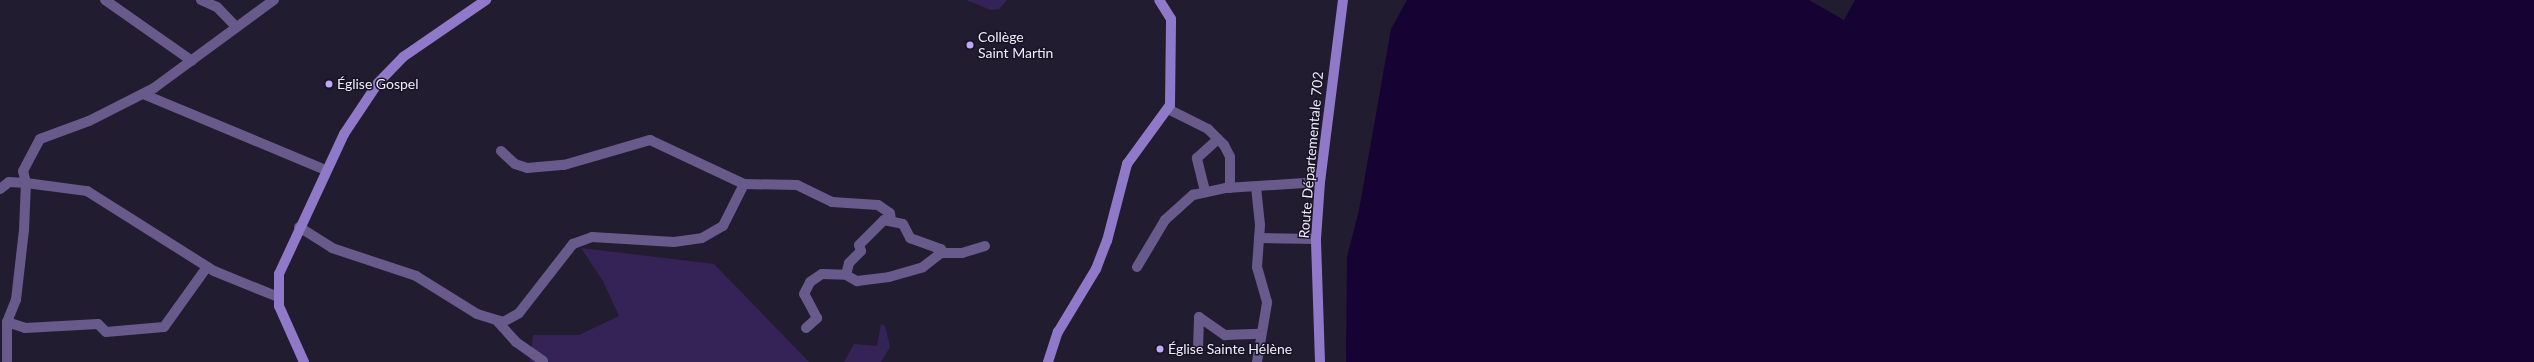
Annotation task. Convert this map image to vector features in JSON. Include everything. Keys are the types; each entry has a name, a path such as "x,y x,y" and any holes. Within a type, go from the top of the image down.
{"street":[{"path":"105,0 192,61"},
{"path":"201,0 217,8 236,27"},
{"path":"8,362 8,322 16,300 26,183 23,171 40,139 88,121 143,94 192,61 274,0"},
{"path":"304,362 278,297 279,274 298,227 344,134 378,83 403,57 486,0"},
{"path":"1048,362 1058,332 1096,270 1107,241 1127,164 1168,109 1172,89 1171,19 1159,0"},
{"name":"Route Départementale 702","path":"1320,362 1316,240 1320,182 1343,0"},
{"path":"143,94 326,170"},
{"path":"1168,109 1182,113 1218,139 1230,157 1230,188"},
{"path":"1205,191 1197,158 1218,139"},
{"path":"501,150 515,164 527,168 564,165 650,140 744,184 797,185 832,202 878,205 890,213 891,220"},
{"path":"0,189 9,182 87,191 207,267 278,297"},
{"path":"1137,267 1165,220 1193,195 1205,191 1230,188 1320,182"},
{"path":"498,322 510,320 519,313 573,244 592,237 674,242 702,238 723,226 744,184"},
{"path":"1256,187 1259,238 1257,267 1267,303 1260,334 1257,362"},
{"path":"846,275 849,262 861,251 859,245 884,220 891,220 903,224 910,238 941,249 943,253"},
{"path":"298,227 332,248 416,276 498,322 516,342 544,361"},
{"path":"1259,238 1316,240"},
{"path":"806,328 818,318 805,301 810,282 822,274 846,275 858,281 889,277 923,267 943,253 962,253 985,246"},
{"path":"8,322 25,328 98,324 106,332 164,327 207,267"},
{"path":"1198,348 1200,316 1213,330 1225,335 1260,334"}],"shaded area":[{"path":"966,0 1007,0 999,9 991,10"},
{"path":"1407,0 2534,0 2534,362 1346,362 1347,257 1359,210 1391,29"},
{"path":"581,248 714,264 809,362 530,362 533,335 579,335 619,316 603,281"},
{"path":"881,324 885,326 890,347 881,362 844,362 854,344 877,346"}],"pier":[{"path":"1809,0 1855,0 1844,20"}],"place":[{"name":"Collège Saint Martin","path":"970,45"},
{"name":"Église Gospel","path":"329,84"},
{"name":"Église Sainte Hélène","path":"1160,349"}]}
